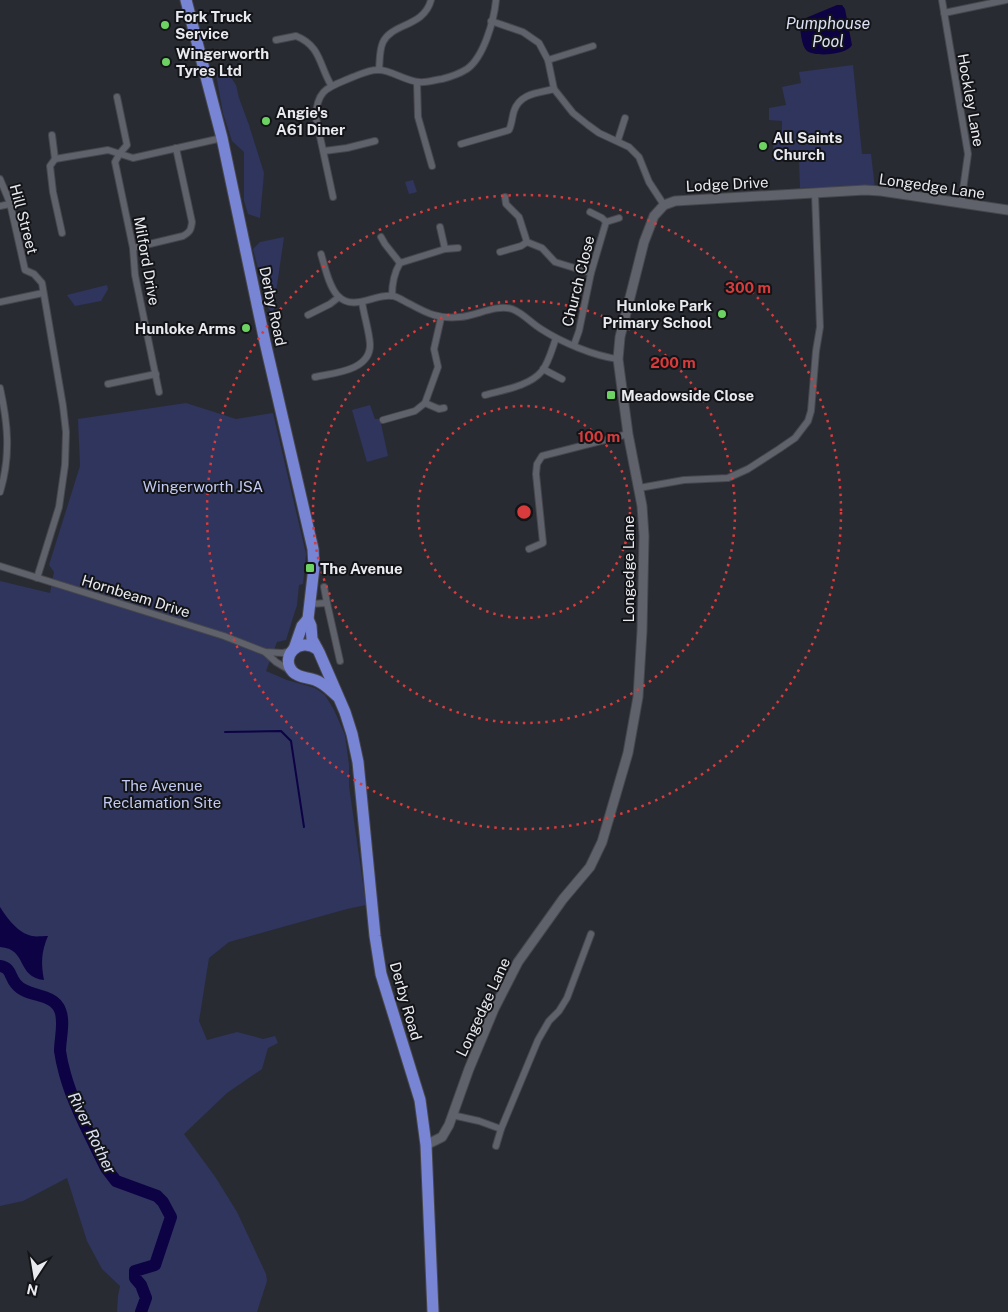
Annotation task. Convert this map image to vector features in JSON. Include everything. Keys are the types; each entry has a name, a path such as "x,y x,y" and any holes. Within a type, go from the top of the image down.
{"highway":[{"name":"Derby Road","path":"186,0 222,138 265,342 314,549 314,567 308,619 311,626 312,640 340,699 352,734 358,762 375,936 381,974 420,1100 426,1145 433,1312"},
{"name":"Derby Road","path":"294,650 302,626 308,619"},
{"path":"306,678 315,675 319,671 319,654 308,644 294,650 289,657 289,663 294,673 306,678 323,684 340,699"}],"street":[{"path":"379,70 380,51 383,41 392,33 421,17 429,7 431,0"},
{"path":"333,197 316,118 316,105 321,95 330,85 367,71 379,70 417,82 445,78 468,69 481,51 492,21 496,0"},
{"name":"Hockley Lane","path":"942,0 968,154 961,204"},
{"path":"944,13 1006,0"},
{"path":"492,21 523,32 539,43 548,60 554,88 573,113 599,133 629,146 639,157 649,182 664,205 654,216 644,242 620,337 618,359 628,434 639,488 684,480 728,478 748,469 795,438 808,421 811,411 820,327 815,194"},
{"path":"276,40 296,36 312,44 317,51 324,75 330,85"},
{"path":"548,60 593,46"},
{"path":"417,82 418,117 432,166"},
{"path":"462,144 509,130 514,110 520,100 526,96 554,88"},
{"name":"Milford Drive","path":"117,97 127,145 115,162 133,248 134,275 159,392"},
{"path":"618,140 625,118"},
{"path":"52,136 55,159 50,166 53,192 62,233"},
{"path":"55,159 108,150 133,158 222,138"},
{"path":"324,151 348,148 375,141"},
{"path":"133,248 183,236 189,233 191,229 192,222 176,148"},
{"name":"Hill Street","path":"0,179 10,204 25,270 34,274 42,283 64,406 66,432 65,465 59,507 37,578"},
{"name":"Longedge Lane","path":"815,194 881,191 1008,210"},
{"name":"Lodge Drive","path":"664,205 675,201 692,199 815,194"},
{"path":"505,197 506,204 520,217 527,242"},
{"path":"0,206 10,204"},
{"name":"Church Close","path":"590,212 606,222"},
{"name":"Church Close","path":"606,222 619,218"},
{"name":"Church Close","path":"574,345 606,222"},
{"path":"440,227 446,249"},
{"path":"382,237 385,244 400,263"},
{"path":"500,252 521,246 527,242"},
{"path":"527,242 542,248 555,262 591,274"},
{"path":"392,296 392,284 400,263 446,249 458,248"},
{"path":"320,254 335,291 339,297 352,303 392,296 430,315 441,318 461,317 503,308 513,310 556,338 607,358 618,359"},
{"path":"0,302 43,293"},
{"path":"308,315 330,304 339,297"},
{"path":"315,377 351,369 360,365 368,356 370,345 362,302"},
{"path":"384,420 416,411 425,403 438,368 434,349 441,318"},
{"path":"485,395 536,378 543,369 556,338"},
{"path":"543,369 562,379"},
{"path":"108,384 156,374"},
{"path":"0,388 7,418 8,452 4,480 0,492"},
{"path":"425,403 439,409 444,408"},
{"path":"529,549 543,543 536,474 538,460 542,456 628,434"},
{"name":"Longedge Lane","path":"426,1145 442,1137 449,1125 494,1008 518,962 563,899 590,867 602,842 628,754 638,696 642,631 644,536 639,488"},
{"name":"Hornbeam Drive","path":"0,566 224,636 265,652 283,653 294,650"},
{"path":"324,587 340,661"},
{"path":"310,604 327,603"},
{"name":"Hornbeam Drive","path":"265,652 278,664 294,673"},
{"path":"496,1146 501,1129 538,1040 566,998 591,934"},
{"path":"452,1115 479,1121 501,1129"}],"green space":[{"path":"853,65 862,154 871,154 875,188 800,188 799,161 772,161 774,137 782,131 782,121 769,120 769,108 786,105 782,87 801,83 799,72"},
{"path":"228,73 236,85 264,173 260,218 248,214 244,201 244,152 232,141 223,113 216,74"},
{"path":"413,180 417,192 409,194 405,182"},
{"path":"284,237 273,313 268,308 253,249 260,242"},
{"path":"107,285 108,289 101,301 75,306 67,295"},
{"name":"The Avenue Reclamation Site","path":"186,403 236,419 273,413 306,554 303,584 299,585 297,605 286,640 277,642 266,671 287,680 315,688 325,695 345,735 349,765 349,786 366,905 229,942 209,958 199,1021 207,1040 237,1032 263,1039 275,1036 278,1043 268,1048 262,1069 227,1093 184,1134 216,1178 237,1212 266,1274 267,1281 257,1312 117,1312 120,1286 102,1269 87,1241 67,1178 23,1201 0,1206 0,581 50,593 54,572 49,565 80,466 78,419"},
{"path":"370,405 375,419 380,419 388,456 367,462 352,410"}],"water":[{"name":"Pumphouse Pool","path":"837,5 842,5 845,9 852,45 844,51 831,54 817,54 807,51 802,42 799,23 801,20"},
{"path":"0,907 22,932 34,936 48,936 42,958 44,980 29,974 15,953 0,947"}],"waterway":[{"path":"225,732 281,731 291,741 304,827"},
{"name":"River Rother","path":"0,966 8,970 16,984 21,988 52,1000 57,1004 60,1010 62,1025 60,1051 68,1085 106,1168 116,1181 157,1196 163,1202 171,1217 155,1265 135,1271 135,1278 141,1285 146,1298 141,1312"}],"place":[{"name":"Fork Truck Service","path":"165,25"},
{"name":"Wingerworth Tyres Ltd","path":"166,62"},
{"name":"Angie's A61 Diner","path":"266,121"},
{"name":"All Saints Church","path":"763,146"},
{"name":"Hunloke Park Primary School","path":"722,314"},
{"name":"Hunloke Arms","path":"246,328"},
{"name":"Meadowside Close","path":"611,395"},
{"name":"The Avenue","path":"310,568"}],"park label":[{"name":"Wingerworth JSA","path":"203,486"}]}
